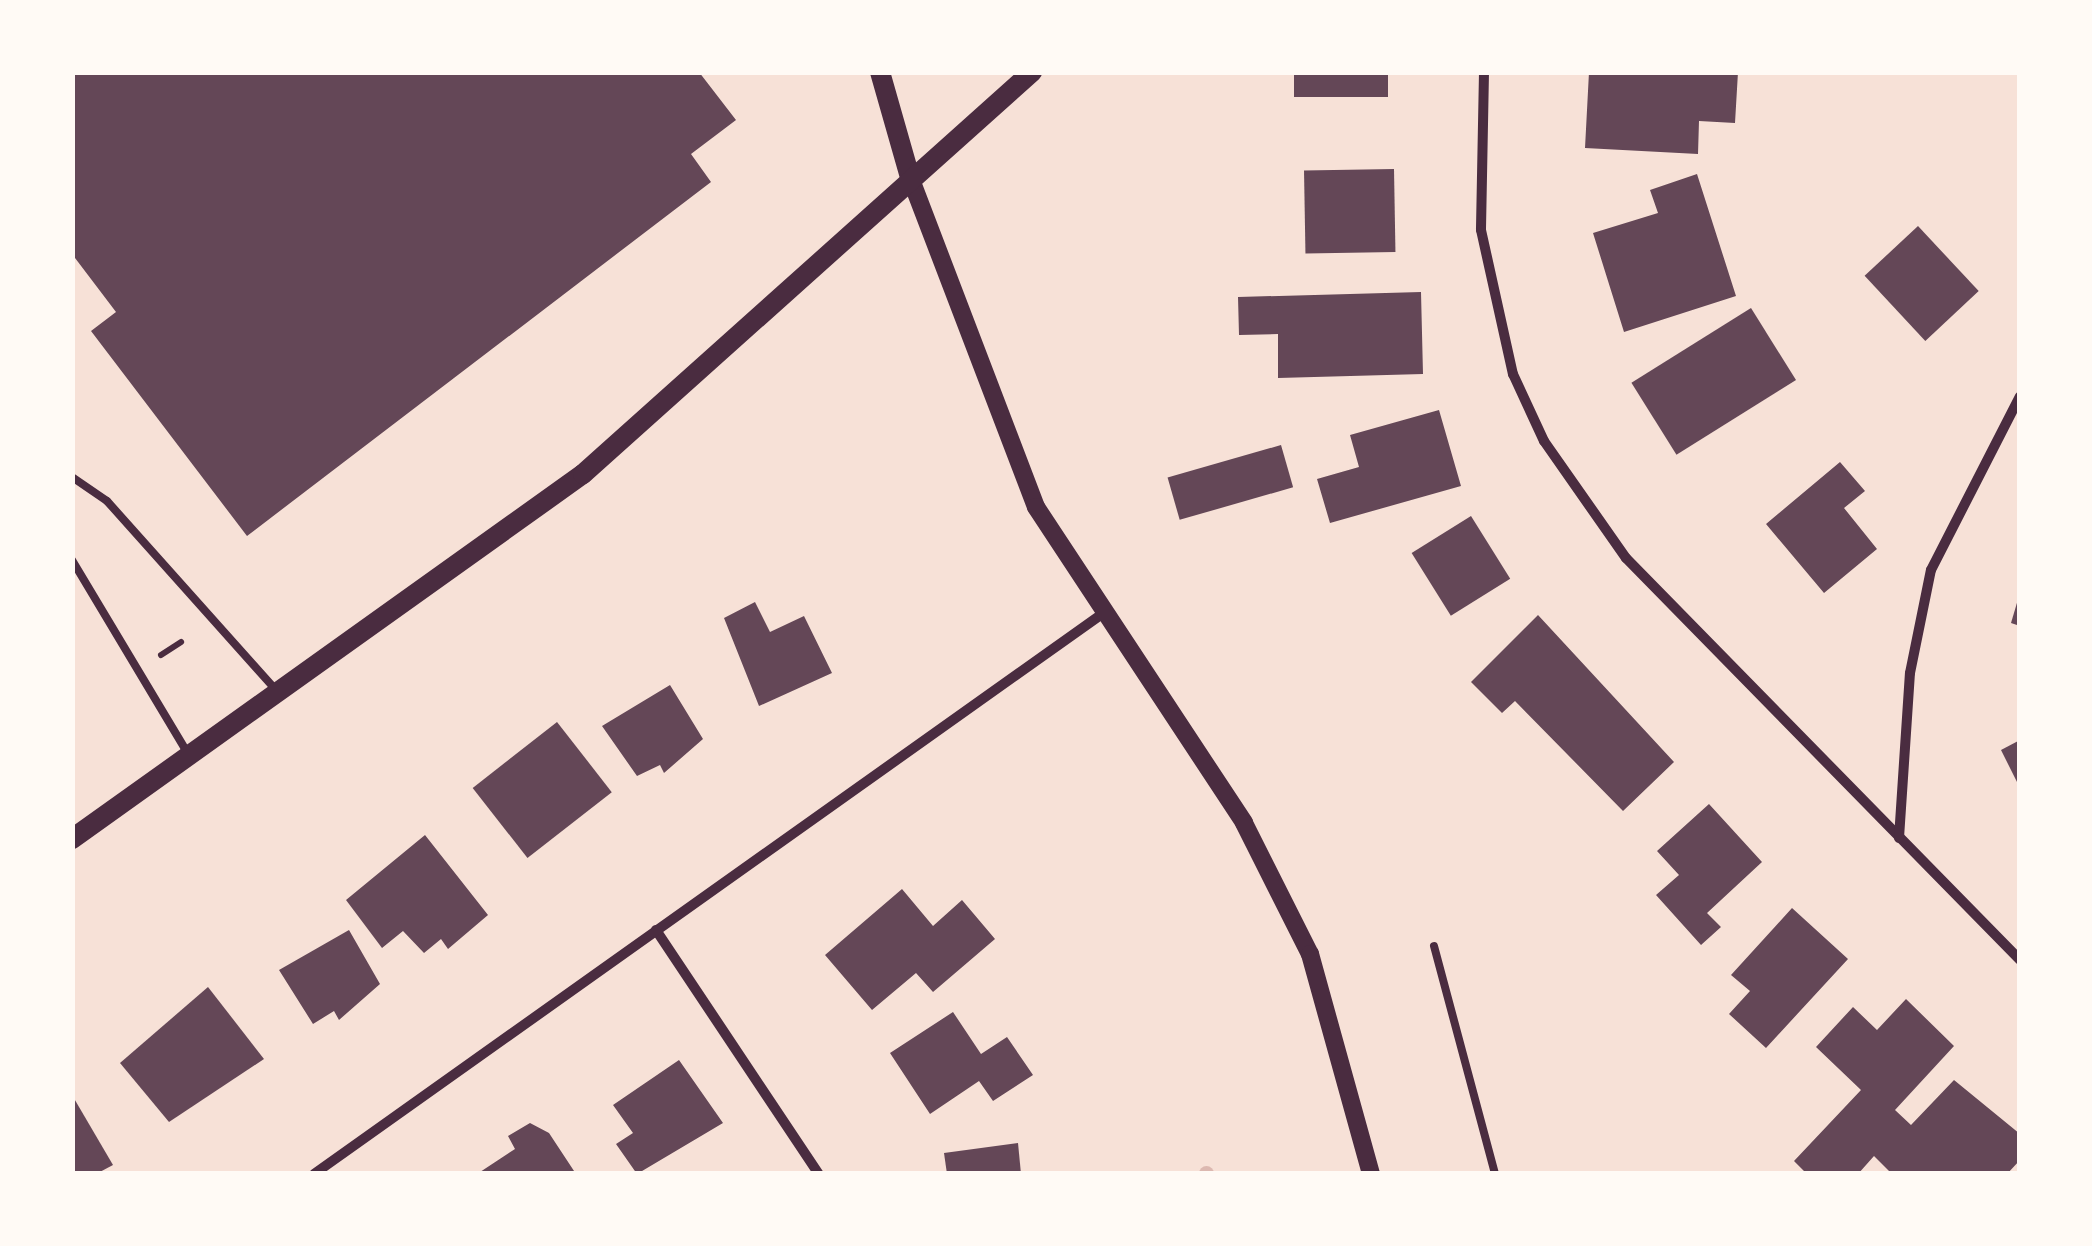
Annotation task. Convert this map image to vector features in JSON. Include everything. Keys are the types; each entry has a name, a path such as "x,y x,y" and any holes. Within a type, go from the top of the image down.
{"main road":[{"path":"880,72 910,177"},
{"path":"72,838 280,694 596,463 910,177 1032,72"}],"street":[{"path":"1484,72 1481,230 1514,374 1544,441 1626,558 2020,960"},
{"path":"910,177 1006,448 1102,614 1276,881 1337,1028 1371,1174"},
{"path":"1899,838 1910,673 1931,570 2020,396"},
{"path":"314,1174 1102,614"},
{"path":"656,930 819,1174"}],"lane":[{"path":"72,477 107,501 280,694"},
{"path":"72,560 190,757"},
{"path":"1434,946 1495,1174"}],"path":[{"path":"158,657 180,642"}],"building":[{"path":"72,72 699,72 736,120 691,154 711,182 247,536 91,331 116,312 72,254"},
{"path":"1294,72 1388,72 1388,97 1294,97"},
{"path":"1589,72 1738,72 1735,123 1699,121 1698,154 1585,148"},
{"path":"1394,169 1395,252 1305,254 1304,171"},
{"path":"1697,174 1736,296 1624,332 1593,233 1658,213 1650,190"},
{"path":"1918,226 1979,291 1925,341 1865,276"},
{"path":"1421,292 1423,374 1278,378 1278,334 1239,335 1238,297"},
{"path":"1751,308 1796,380 1676,455 1631,383"},
{"path":"1439,410 1461,486 1330,523 1317,479 1359,467 1350,435"},
{"path":"1281,445 1293,487 1180,520 1168,478"},
{"path":"1840,462 1865,491 1844,508 1877,549 1824,593 1766,524"},
{"path":"1471,516 1510,579 1451,616 1412,553"},
{"path":"2020,597 2020,626 2011,623"},
{"path":"755,602 770,632 804,616 832,673 759,706 724,618"},
{"path":"1538,615 1674,762 1623,811 1515,701 1502,713 1471,682"},
{"path":"670,685 703,739 664,773 660,765 637,776 602,726"},
{"path":"557,722 612,792 527,858 473,788"},
{"path":"2020,740 2020,788 2001,750"},
{"path":"1709,804 1762,862 1707,913 1721,927 1701,945 1656,895 1679,875 1657,851"},
{"path":"425,835 488,915 448,949 441,939 424,953 403,931 382,948 346,900"},
{"path":"902,889 933,926 962,900 995,939 933,992 916,973 872,1010 825,955"},
{"path":"1792,908 1848,959 1766,1048 1729,1014 1750,991 1731,975"},
{"path":"349,930 380,984 339,1020 334,1011 313,1024 279,970"},
{"path":"208,987 264,1059 169,1122 120,1063"},
{"path":"1906,999 1954,1046 1895,1110 1911,1125 1954,1080 2020,1134 2020,1160 2007,1174 1892,1174 1874,1156 1858,1174 1807,1174 1794,1161 1861,1090 1816,1047 1853,1007 1877,1030"},
{"path":"953,1012 981,1054 1007,1037 1033,1075 993,1101 979,1081 930,1114 890,1053"},
{"path":"679,1060 723,1123 637,1174 616,1144 633,1133 613,1105"},
{"path":"72,1095 113,1165 96,1174 72,1174"},
{"path":"530,1123 549,1133 576,1174 477,1174 515,1149 508,1136"},
{"path":"1018,1143 1021,1174 947,1174 944,1153"}]}
